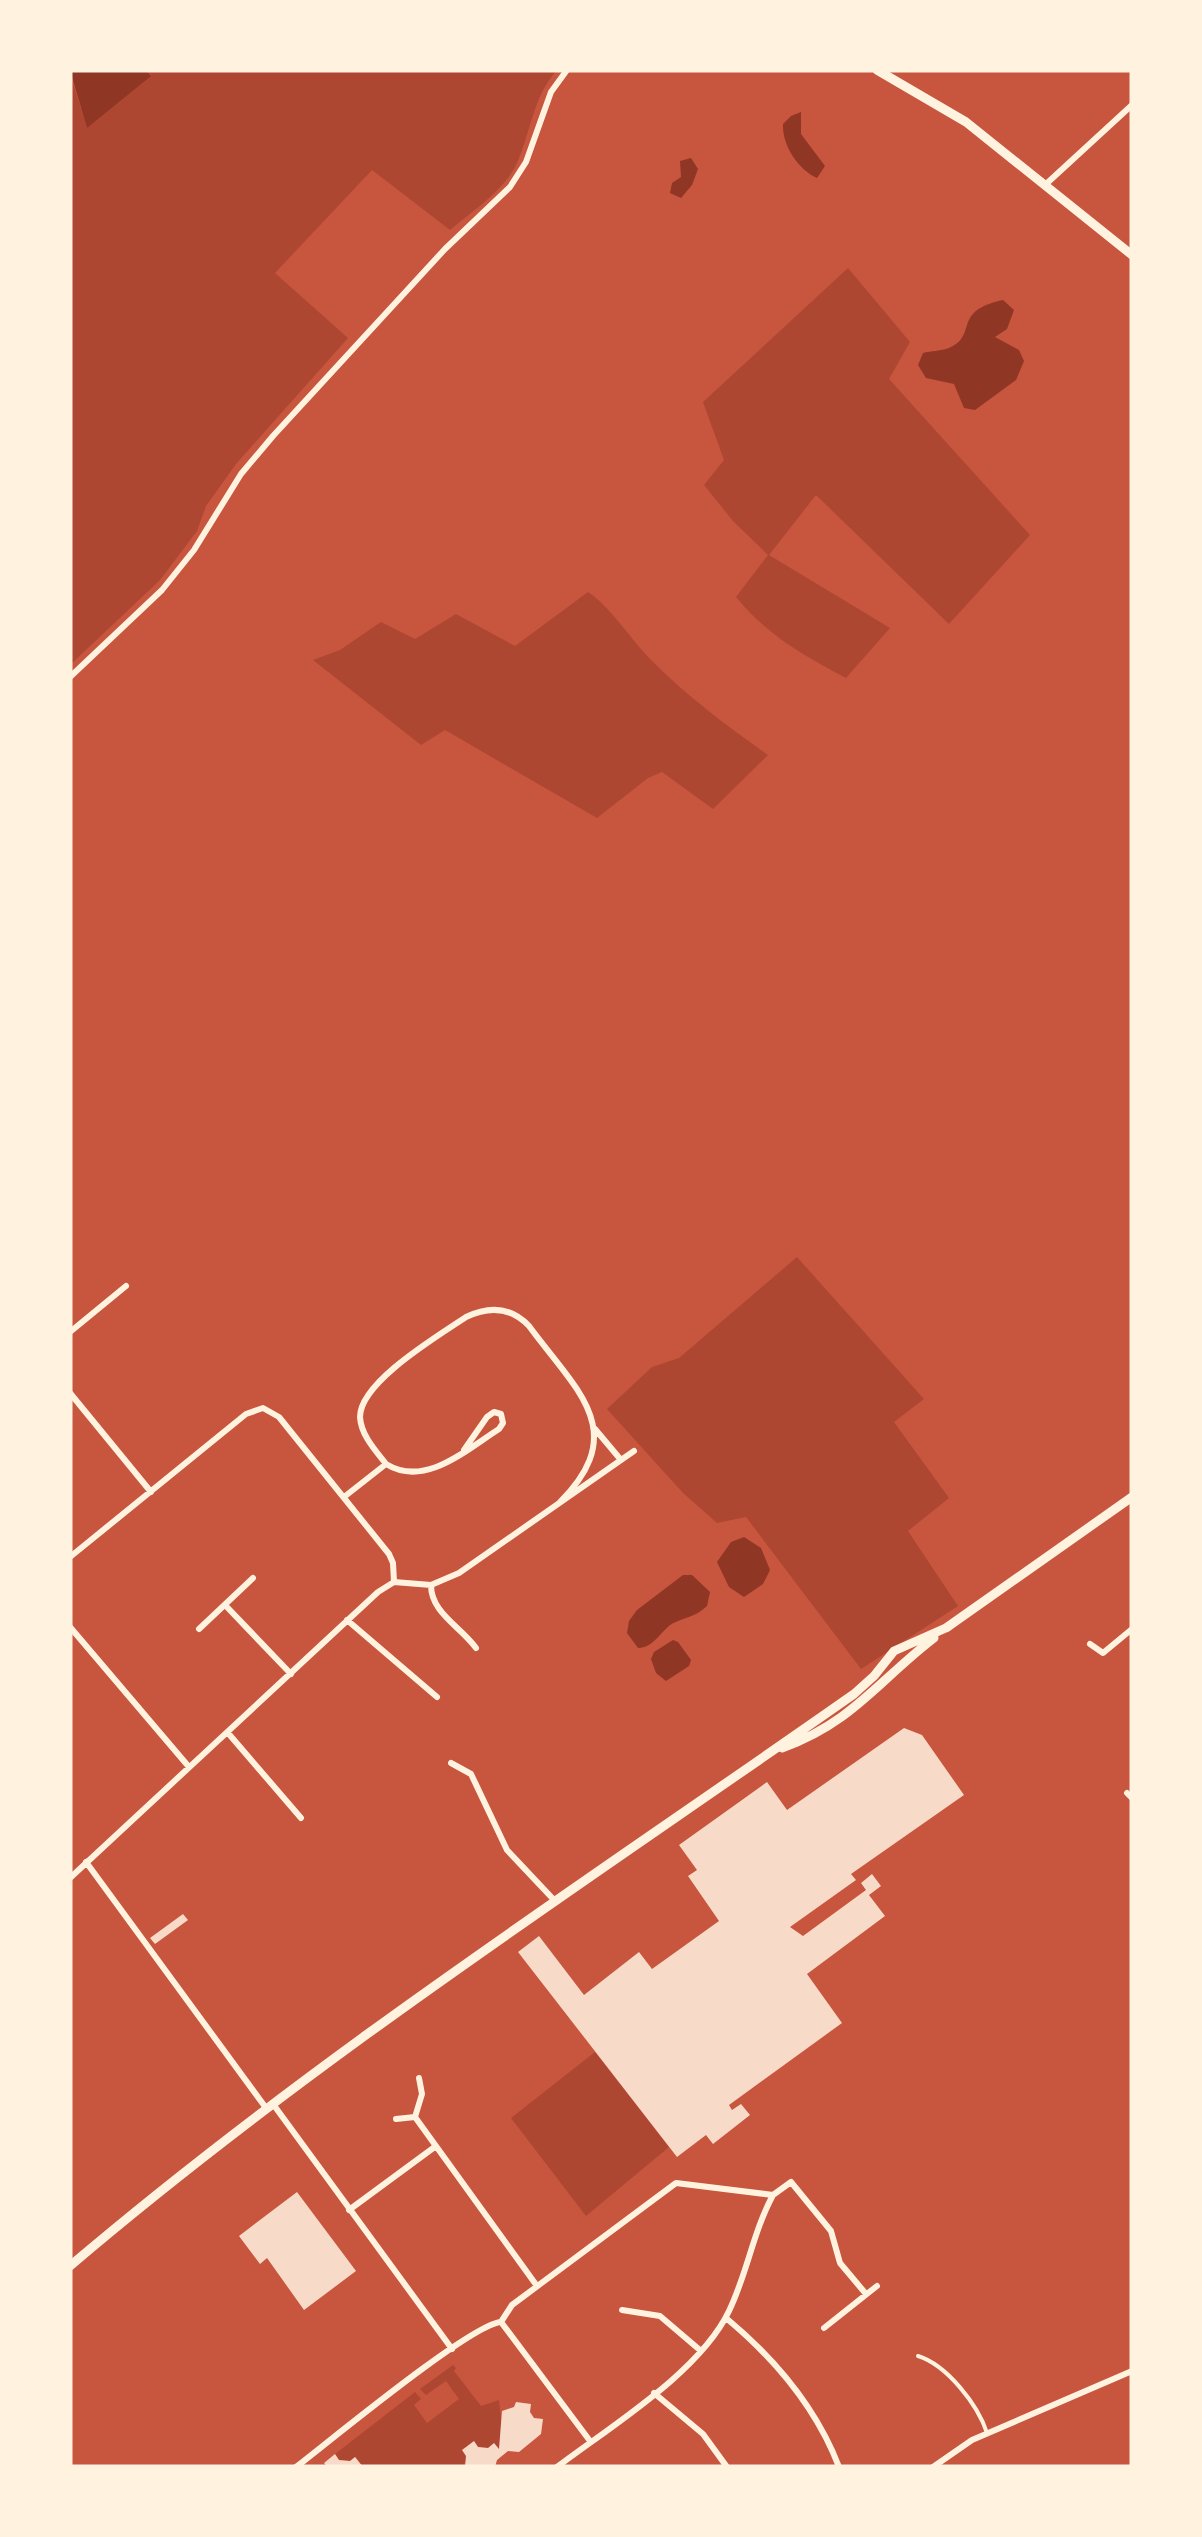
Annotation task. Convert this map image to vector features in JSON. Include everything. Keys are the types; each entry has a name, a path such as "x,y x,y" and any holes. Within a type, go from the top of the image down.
{"street":[{"path":"70,677 172,580 262,448 446,248 510,186 526,162 551,92 568,70"},
{"path":"877,70 966,122 1132,255"},
{"path":"1045,185 1132,105"},
{"path":"70,1332 126,1286"},
{"path":"464,1450 489,1414 501,1414 501,1428 464,1450 424,1472 405,1472 386,1464 362,1427 360,1413 368,1392 466,1317 484,1310 504,1310 524,1321 581,1396 594,1428 596,1444 590,1464 560,1502"},
{"path":"70,1392 150,1492"},
{"path":"70,1557 246,1414 263,1408 276,1413 389,1554 394,1582"},
{"path":"594,1428 622,1460"},
{"path":"70,1878 383,1587 394,1582 431,1585 459,1574 634,1452"},
{"path":"344,1498 386,1464"},
{"path":"72,2262 269,2106 554,1901 858,1690 899,1648 948,1627 1131,1500"},
{"path":"199,1628 254,1578"},
{"path":"431,1585 435,1607 476,1648"},
{"path":"225,1605 291,1674"},
{"path":"347,1620 437,1697"},
{"path":"70,1628 190,1767"},
{"path":"1090,1644 1102,1653 1132,1629"},
{"path":"228,1733 301,1818"},
{"path":"451,1763 470,1774 507,1850 554,1901"},
{"path":"86,1862 452,2349"},
{"path":"415,2117 422,2094 418,2078"},
{"path":"396,2119 415,2117"},
{"path":"415,2117 536,2286"},
{"path":"349,2210 436,2146"},
{"path":"296,2467 452,2349 488,2324 501,2322 512,2305 676,2182 773,2195"},
{"path":"558,2467 654,2393 701,2351 726,2318 757,2228 773,2195 790,2182 831,2231 839,2261 866,2294"},
{"path":"824,2328 877,2286"},
{"path":"622,2310 660,2316 701,2351"},
{"path":"726,2318 768,2355 789,2381 818,2424 838,2467"},
{"path":"501,2322 590,2441"},
{"path":"933,2467 964,2444 1132,2371"},
{"path":"654,2393 703,2434 727,2467"}],"lane":[{"path":"918,2356 941,2368 980,2416 987,2433"}],"shaded area":[{"path":"70,70 146,70 151,76 87,128"},
{"path":"146,70 557,70 537,103 512,173 450,230 372,170 275,273 348,338 236,464 206,506 197,531 160,580 70,665 70,74 87,128 151,75"},
{"path":"801,112 801,134 825,166 817,178 798,162 785,140 783,124"},
{"path":"691,158 698,169 681,198 670,193 672,183 681,177 680,161"},
{"path":"848,268 910,342 889,379 1030,535 949,624 816,495 769,555 890,628 846,678 786,643 736,597 768,555 704,485 724,460 703,402"},
{"path":"1003,300 1014,310 1007,329 995,337 1019,350 1024,361 1016,380 975,410 964,408 954,384 926,378 918,365 923,353 958,343 977,310"},
{"path":"588,592 680,687 768,755 713,809 662,772 648,778 597,818 445,730 421,745 313,660 340,650 381,622 415,639 456,614 515,646"},
{"path":"797,1257 924,1399 894,1422 949,1498 908,1531 958,1606 861,1669 746,1517 717,1523 683,1493 607,1409 652,1367 679,1358"},
{"path":"744,1537 761,1548 770,1570 763,1584 744,1597 729,1587 717,1562 731,1542"},
{"path":"683,1575 692,1575 710,1592 707,1606 638,1648 627,1633 629,1621 637,1610"},
{"path":"673,1640 691,1660 689,1666 666,1681 656,1673 651,1659 654,1652"},
{"path":"595,2052 669,2147 586,2216 511,2118"},
{"path":"453,2365 481,2406 499,2400 499,2449 478,2447 474,2441 463,2467 363,2467 356,2457 339,2460 335,2454 415,2392 421,2399 414,2405 427,2423 459,2399 446,2381 426,2395 420,2389"}],"building":[{"path":"904,1728 922,1735 964,1795 851,1874 856,1880 790,1927 803,1936 866,1890 861,1883 872,1874 881,1886 869,1895 885,1916 807,1974 842,2023 729,2105 732,2110 741,2104 750,2115 713,2144 706,2135 677,2157 518,1952 539,1936 584,1995 639,1952 652,1969 719,1921 688,1876 697,1870 679,1845 767,1782 787,1810"},
{"path":"183,1914 188,1920 155,1944 150,1938"},
{"path":"297,2192 356,2271 304,2310 267,2258 260,2264 239,2236"},
{"path":"516,2402 531,2404 534,2418 543,2419 541,2434 519,2452 508,2451 495,2467 465,2467 462,2450 474,2441 478,2447 488,2448 494,2443 499,2449 502,2411 514,2407"},
{"path":"335,2454 339,2460 350,2461 355,2457 363,2467 327,2467 324,2463"}]}
